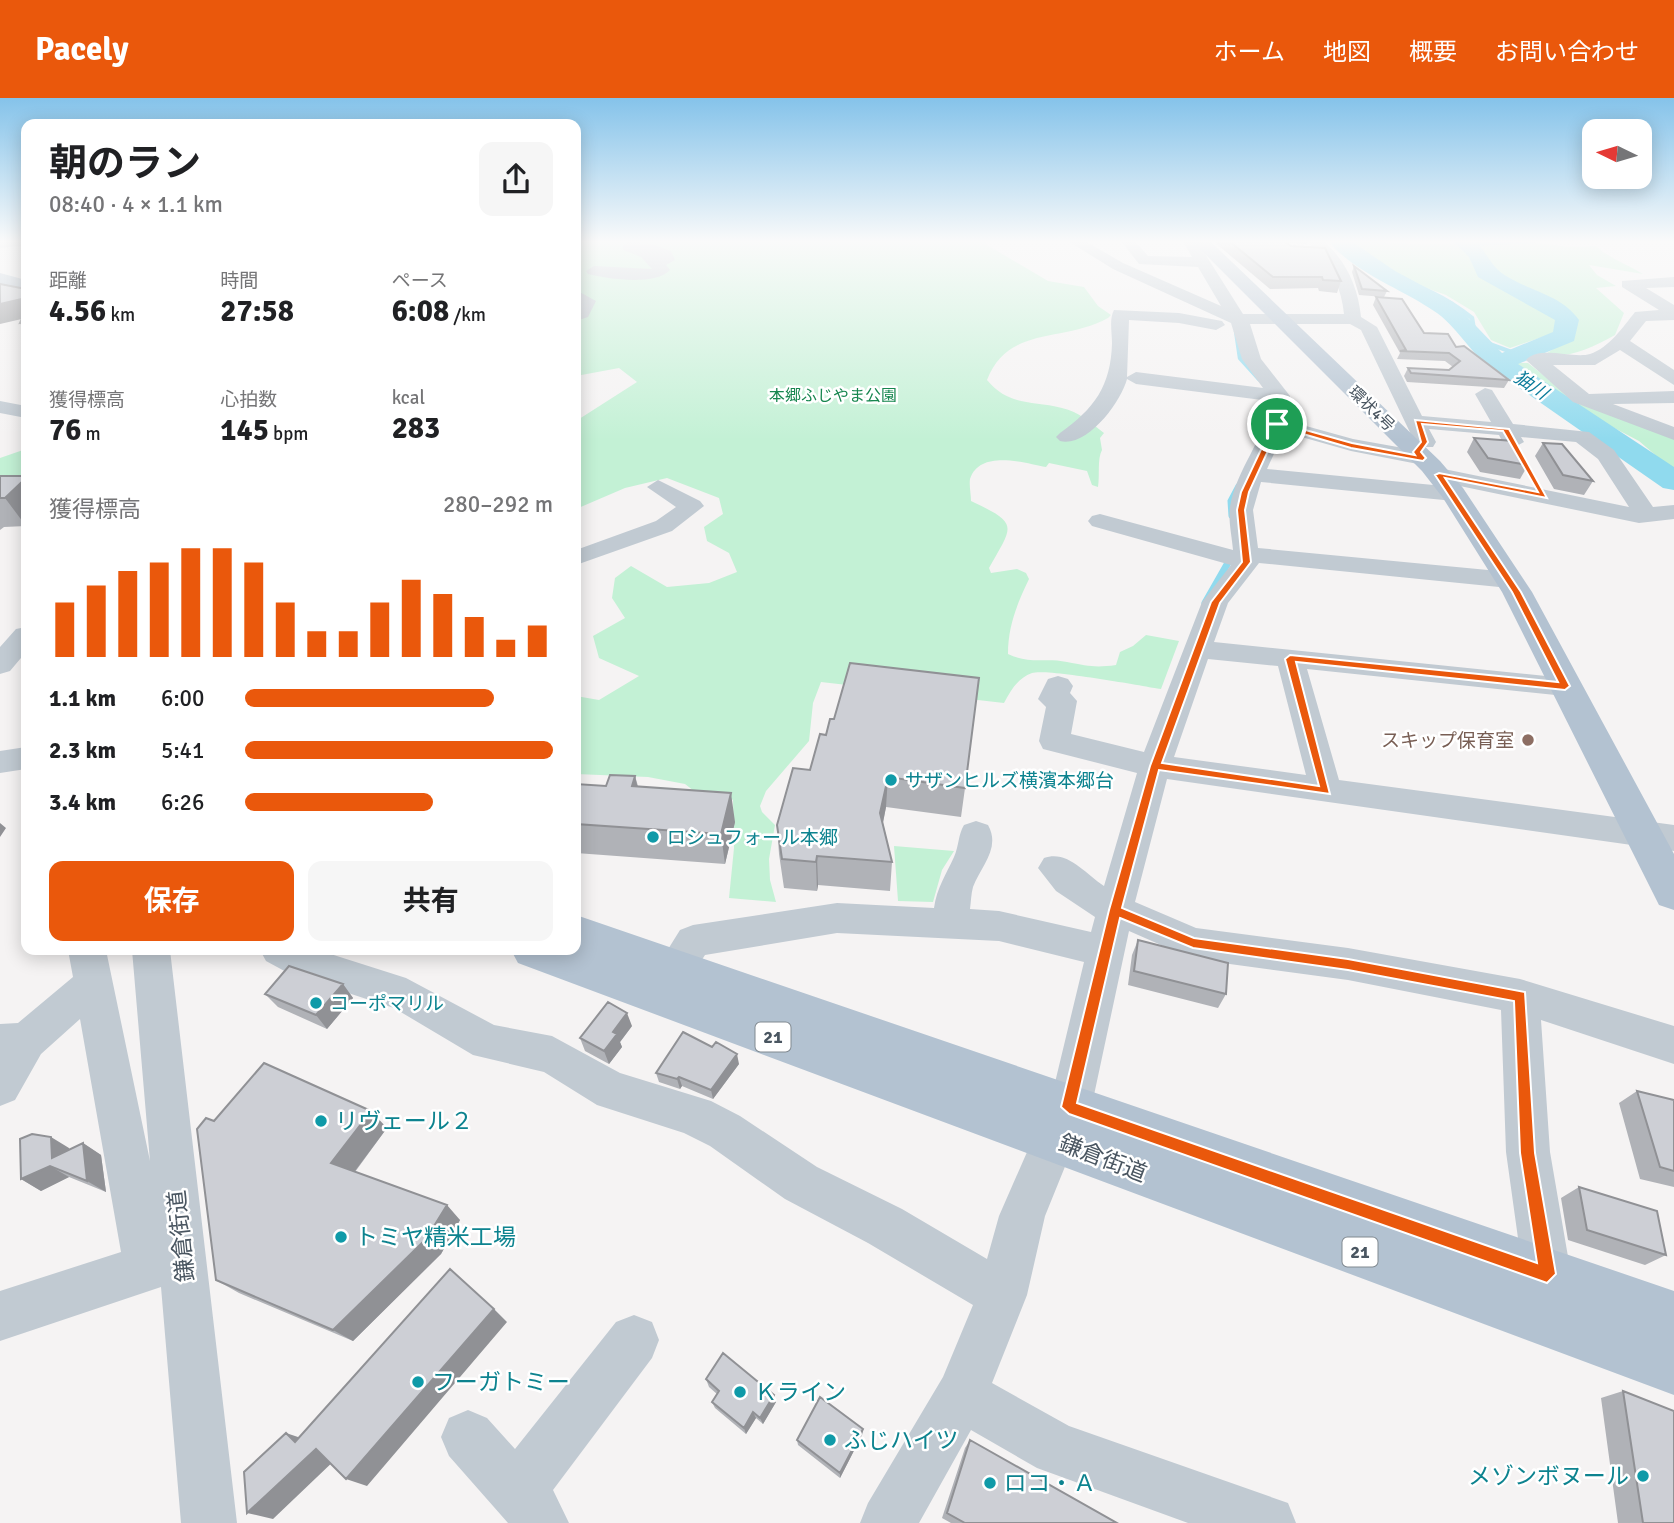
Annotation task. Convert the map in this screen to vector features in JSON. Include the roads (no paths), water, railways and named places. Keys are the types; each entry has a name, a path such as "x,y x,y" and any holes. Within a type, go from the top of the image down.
{"main road":[{"name":"環状4号","path":"1269,308 1433,470 1509,580 1565,686 1660,836 1674,893"},
{"name":"鎌倉街道","path":"581,935 676,967 1062,1124 1674,1365"},
{"name":"鎌倉街道","path":"548,955 1062,1124 1547,1274 1674,1320"}],"street":[{"path":"888,1523 961,1395 1002,1296 1022,1216 1062,1124 1104,950 1155,766 1215,602 1243,557 1236,515 1277,424 1279,396 1244,347 1245,331 1202,308"},
{"path":"1226,308 1233,323"},
{"path":"1352,308 1353,318"},
{"path":"1674,313 1642,317 1620,342 1595,359 1535,360 1580,398 1674,434"},
{"path":"1068,437 1088,425 1110,400 1128,371 1120,314 1233,323 1281,318 1353,318 1368,327 1386,367 1417,422 1433,470"},
{"path":"1642,317 1674,337"},
{"path":"1620,342 1674,379"},
{"path":"1386,367 1409,368"},
{"path":"1128,371 1279,396"},
{"path":"1485,394 1544,496"},
{"path":"1580,398 1674,397"},
{"path":"0,407 21,411"},
{"path":"1417,422 1582,436 1606,455 1646,515"},
{"path":"1277,424 1433,470 1607,511 1646,515 1674,512"},
{"path":"1253,474 1433,470"},
{"path":"581,556 664,526 692,506 658,487"},
{"path":"1100,521 1210,551 1243,557 1509,580"},
{"path":"0,665 17,637"},
{"path":"1199,649 1565,686"},
{"path":"1290,659 1326,791"},
{"path":"1058,686 1054,699 1062,701 1054,741 1155,766 1660,836"},
{"path":"0,762 21,759"},
{"path":"949,924 955,888 973,855 976,834"},
{"path":"1056,868 1069,881 1115,910 1193,943 1348,964 1520,996 1674,1045"},
{"path":"676,967 692,941 837,918 999,926 1104,950"},
{"name":"鎌倉街道","path":"151,955 166,1262 209,1523"},
{"path":"289,955 406,995 487,1042 552,1055 611,1091 656,1101 696,1116 725,1130 801,1184 886,1226 1002,1296"},
{"path":"3,1312 166,1262 95,960"},
{"path":"0,1086 13,1042 95,960"},
{"path":"1520,996 1528,1153 1547,1274"},
{"path":"468,1437 529,1507 634,1340"},
{"path":"961,1395 1056,1449 1268,1523"}],"waterway":[{"path":"1445,308 1486,353 1501,364"},
{"path":"1457,308 1472,318 1474,330 1469,332"},
{"name":"㹨川","path":"1501,364 1517,354 1565,336 1567,320 1561,311 1554,308"},
{"path":"1236,331 1240,358 1259,379"},
{"path":"1476,339 1517,354"},
{"name":"㹨川","path":"1501,364 1674,481"},
{"path":"1231,516 1230,501 1238,486"},
{"path":"1229,561 1231,557"},
{"path":"1205,603 1229,561"}],"place":[{"name":"スキップ保育室","path":"1528,740"},
{"name":"サザンヒルズ横濱本郷台","path":"891,780"},
{"name":"ロシュフォール本郷","path":"653,837"},
{"name":"コーポマリル","path":"316,1003"},
{"name":"リヴェール２","path":"321,1121"},
{"name":"トミヤ精米工場","path":"341,1237"},
{"name":"フーガトミー","path":"418,1382"},
{"name":"Ｋライン","path":"740,1392"},
{"name":"ふじハイツ","path":"830,1440"},
{"name":"メゾンボヌール","path":"1643,1476"},
{"name":"ロコ・Ａ","path":"990,1483"}],"park label":[{"name":"本郷ふじやま公園","path":"833,395"}]}
